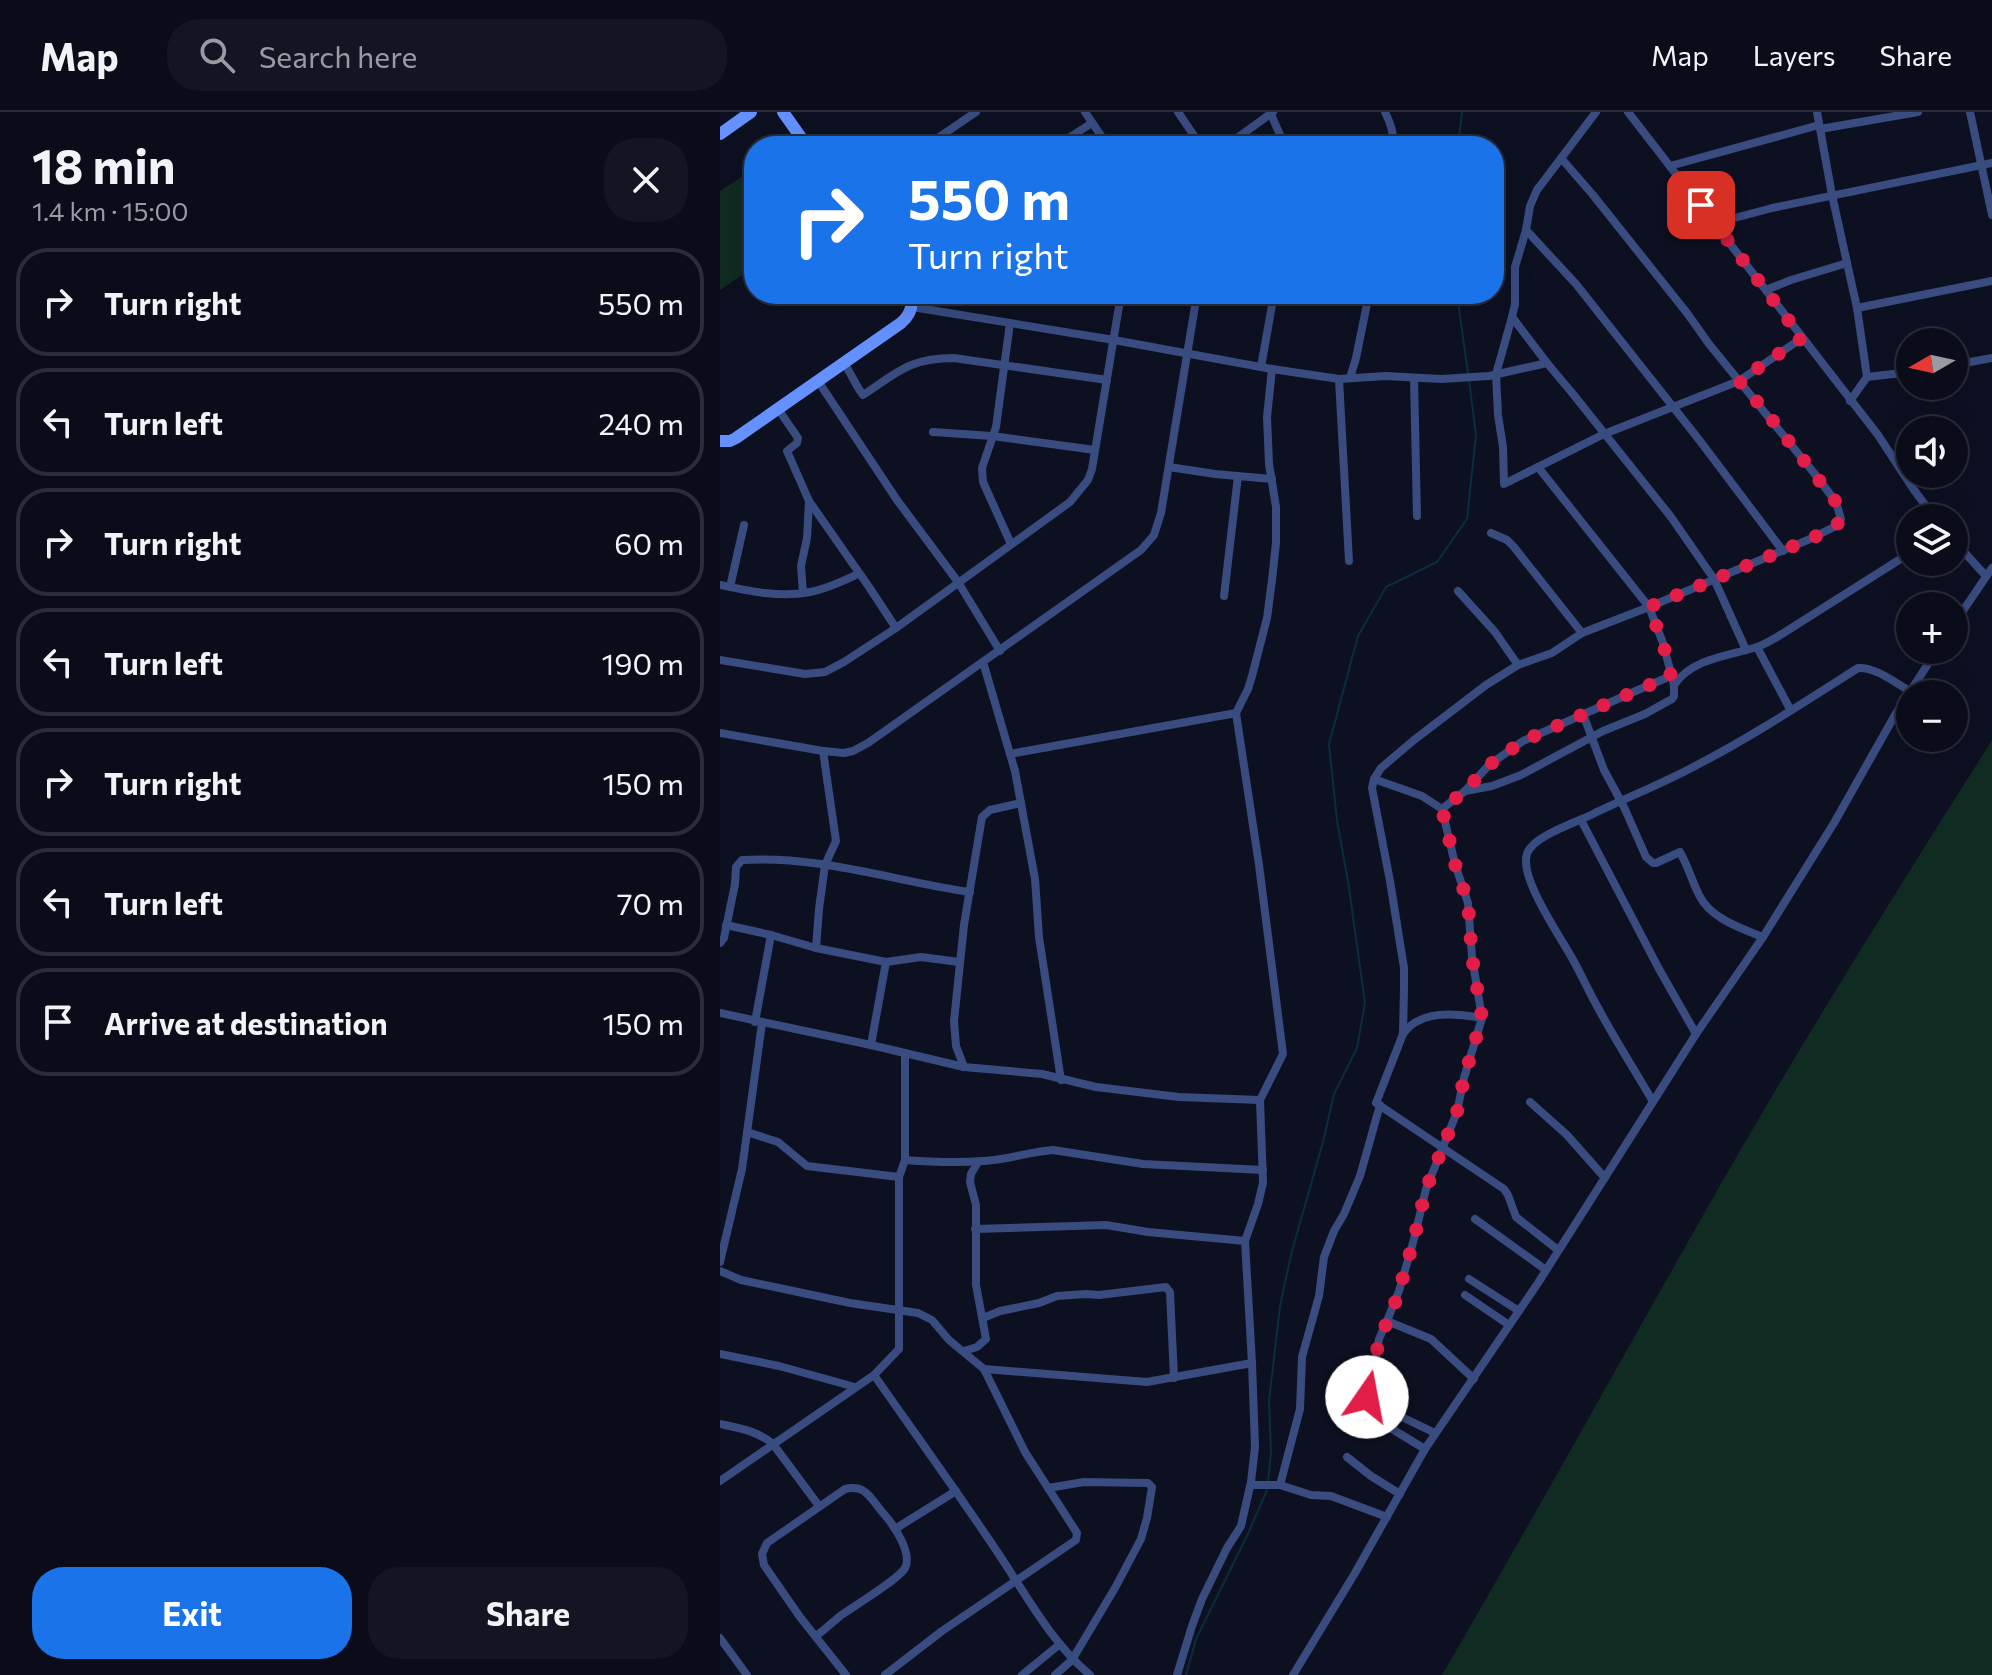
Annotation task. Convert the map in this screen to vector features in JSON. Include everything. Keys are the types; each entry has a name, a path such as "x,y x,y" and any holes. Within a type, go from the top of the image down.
{"main road":[{"path":"720,134 751,112"},
{"path":"783,112 800,136"},
{"path":"720,441 736,438 901,323 906,319 910,304"}],"street":[{"path":"941,136 976,112"},
{"path":"1085,112 1101,136"},
{"path":"1178,112 1194,136"},
{"path":"1385,112 1394,136"},
{"path":"1596,112 1537,190 1530,206 1515,267 1515,304 1496,374 1504,484 1604,434 1739,381 1802,338"},
{"path":"1628,112 1884,443 1924,504"},
{"path":"1817,112 1857,308 1867,377 1850,401"},
{"path":"1670,166 1820,127 1918,112"},
{"path":"1970,112 1992,215"},
{"path":"1240,136 1271,113 1281,136"},
{"path":"1072,136 1092,123"},
{"path":"1558,1250 1516,1217 1504,1189 1376,1103 1403,1034 1404,968 1385,848 1375,811 1374,779 1381,768 1414,740 1500,675 1552,653 1582,633 1783,551 1834,527 1841,519 1836,502 1814,473 1561,158"},
{"path":"1716,225 1772,208 1992,163"},
{"path":"1526,230 1576,284 1783,551"},
{"path":"1766,290 1847,263"},
{"path":"1857,308 1992,281"},
{"path":"928,304 1010,323 1339,379 1386,376 1441,379 1496,374 1547,363"},
{"path":"720,660 805,674 825,672 896,628 1070,502 1088,480 1119,304"},
{"path":"720,733 823,751 853,751 1141,550 1154,535 1161,513 1195,304"},
{"path":"1261,367 1272,304"},
{"path":"1350,378 1367,304"},
{"path":"1512,317 1671,517 1714,579 1746,650"},
{"path":"1010,323 996,427 983,463 982,478 1011,544"},
{"path":"844,363 863,395 911,364 931,358 954,358 1107,380"},
{"path":"1968,362 1992,358"},
{"path":"1177,1675 1202,1599 1241,1526 1251,1485 1255,1447 1245,1241 1263,1183 1260,1100 1283,1054 1236,713 1248,689 1267,618 1276,543 1276,507 1267,417 1272,369"},
{"path":"1867,377 1896,374"},
{"path":"1414,378 1417,516"},
{"path":"1339,379 1349,561"},
{"path":"818,381 897,500 958,582 1000,651"},
{"path":"778,409 798,438 797,443 787,451 809,501 896,628"},
{"path":"933,432 992,436 1095,450"},
{"path":"1169,467 1272,479"},
{"path":"1465,791 1492,786 1521,775 1672,699 1675,692 1663,643 1649,607 1538,467"},
{"path":"1224,596 1238,476"},
{"path":"803,593 801,566 807,538 809,501"},
{"path":"730,587 744,525"},
{"path":"1491,533 1514,547 1582,633"},
{"path":"1968,553 1989,572 1968,603"},
{"path":"1442,809 1465,791 1489,765 1523,741 1583,714 1673,681 1712,659 1757,647 1798,625 1896,562"},
{"path":"720,585 773,593 803,593 822,589 858,574"},
{"path":"1458,591 1495,632 1518,665"},
{"path":"1757,647 1790,709"},
{"path":"983,662 1021,803 1035,879 1039,937 1061,1080"},
{"path":"1652,1100 1543,908 1527,870 1528,850 1564,826 1652,788 1753,734 1858,668 1865,667 1896,683"},
{"path":"1010,754 1236,713"},
{"path":"1583,714 1604,770 1650,861 1656,863 1680,852 1707,908 1717,916 1763,937"},
{"path":"1293,1675 1435,1433 1519,1311 1652,1100 1763,937 1896,715"},
{"path":"816,948 825,865 836,841 823,751"},
{"path":"1374,779 1422,796 1442,809 1468,903 1472,957 1482,1018 1457,1112 1426,1189 1399,1291 1379,1339 1375,1362 1365,1385 1367,1397 1375,1404 1435,1433"},
{"path":"964,1067 954,1036 959,962 982,817 990,810 1021,803"},
{"path":"1581,820 1696,1034"},
{"path":"720,943 724,938 738,863 742,860 798,861 970,892"},
{"path":"726,925 886,962 921,957 959,962"},
{"path":"720,1262 738,1190 771,935"},
{"path":"871,1045 886,962"},
{"path":"720,1013 964,1067 1042,1074 1096,1087 1179,1097 1260,1100"},
{"path":"1403,1034 1416,1021 1433,1016 1482,1018"},
{"path":"720,1481 874,1375 899,1349 899,1177 905,1160 905,1054"},
{"path":"1530,1102 1567,1135 1605,1178"},
{"path":"1271,1485 1300,1409 1302,1357 1319,1296 1324,1257 1360,1176 1380,1105"},
{"path":"747,1132 778,1142 807,1166 899,1177"},
{"path":"905,1160 978,1162 1053,1150 1143,1164 1263,1170"},
{"path":"964,1351 977,1347 986,1339 976,1285 976,1205 970,1182 978,1162"},
{"path":"1475,1219 1546,1270"},
{"path":"975,1229 1106,1225 1245,1241"},
{"path":"720,1271 741,1280 899,1309 932,1320 949,1340 984,1369 1025,1452 1077,1533 1078,1537 942,1631 885,1675"},
{"path":"1469,1279 1519,1311"},
{"path":"983,1318 1057,1296 1099,1295 1166,1287 1170,1292 1174,1378"},
{"path":"1465,1295 1509,1325"},
{"path":"1387,1321 1431,1339 1474,1379"},
{"path":"720,1354 855,1387"},
{"path":"984,1369 1147,1382 1252,1363"},
{"path":"874,1375 1060,1644 1072,1660 1090,1675"},
{"path":"1362,1416 1377,1420 1425,1449"},
{"path":"720,1424 753,1432 773,1444 819,1506"},
{"path":"1347,1457 1400,1494"},
{"path":"1048,1488 1084,1482 1148,1483 1152,1487 1141,1539 1072,1660 1055,1675"},
{"path":"1251,1485 1271,1485 1311,1495 1331,1496 1387,1517"},
{"path":"816,1636 905,1569 907,1558 895,1529 863,1489 845,1489 767,1543 762,1554 764,1565 780,1590 846,1675"},
{"path":"895,1529 956,1491"},
{"path":"720,1638 746,1675"},
{"path":"1022,1675 1060,1644"}],"green space":[{"path":"744,175 744,274 720,290 720,191"},
{"path":"1992,740 1992,1675 1442,1675 1758,1120"}],"waterway":[{"path":"1459,136 1462,112"},
{"path":"1458,304 1468,373"},
{"path":"1268,1483 1271,1452 1269,1401 1280,1306 1334,1094 1357,1048 1365,1003 1337,821 1329,744 1358,636 1386,587 1437,562 1467,519 1476,435 1469,380"},
{"path":"1186,1675 1196,1639 1267,1490"}],"route":[{"path":"1367,1397 1365,1385 1375,1362 1379,1339 1399,1291 1426,1189 1457,1112 1482,1018 1472,957 1468,903 1442,809 1465,791 1489,765 1523,741 1671,676 1663,643 1649,607 1810,539 1834,527 1841,519 1836,502 1739,381 1802,338 1701,205"}]}
